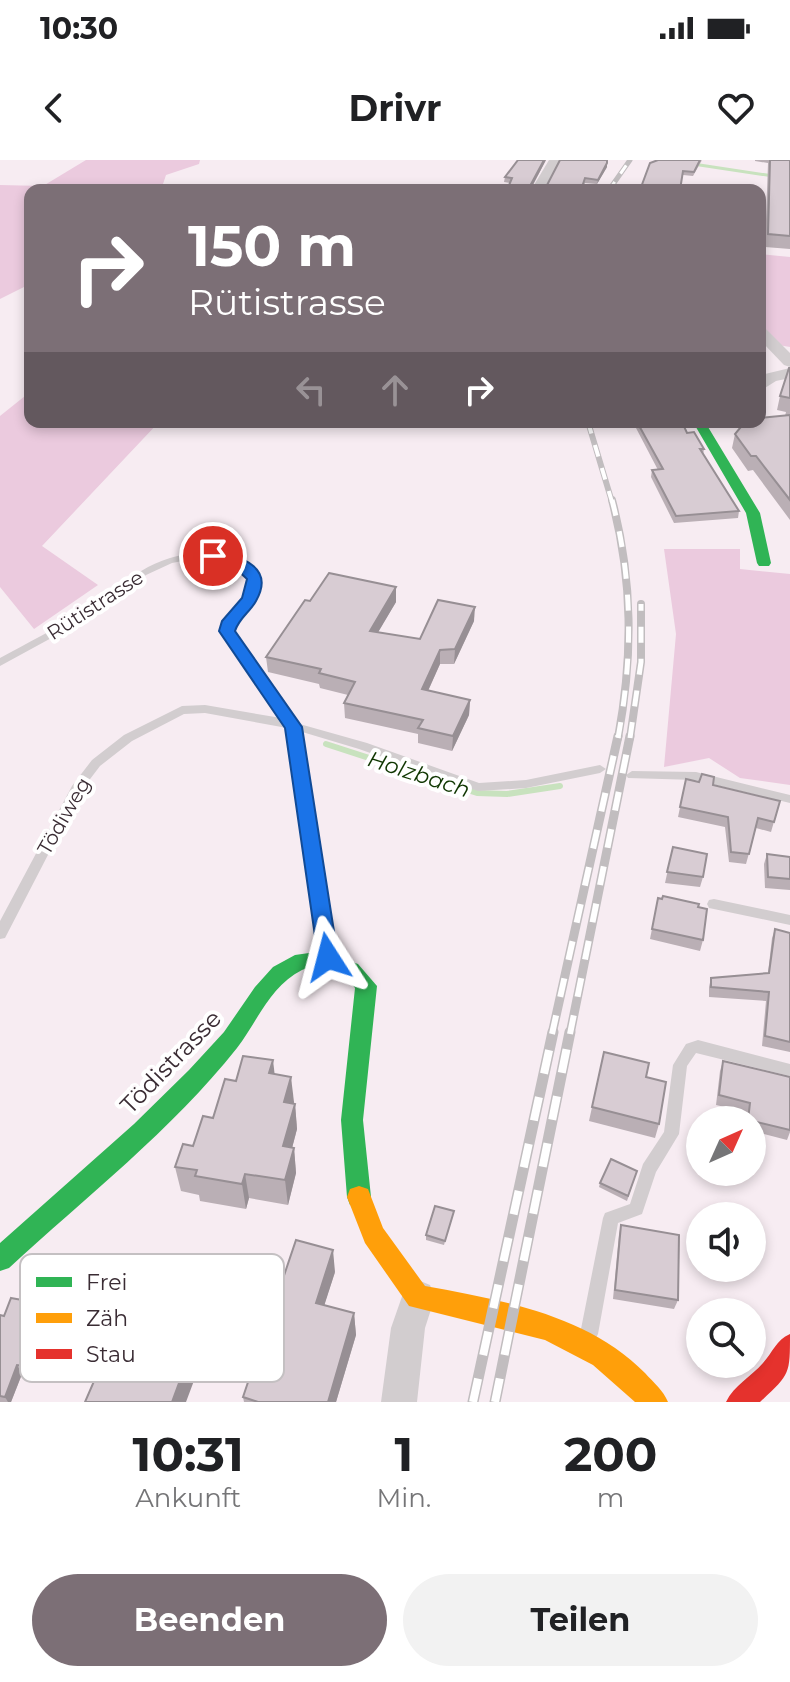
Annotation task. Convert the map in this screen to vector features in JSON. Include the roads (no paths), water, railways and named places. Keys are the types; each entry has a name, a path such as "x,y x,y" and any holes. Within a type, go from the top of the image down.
{"street":[{"path":"541,184 555,160"},
{"path":"766,337 790,362"},
{"path":"766,381 790,373"},
{"path":"703,428 753,513 764,563"},
{"path":"328,957 346,963 366,986 352,1120 359,1200 374,1235 418,1297 471,1306 559,1331 586,1342 618,1366 654,1402"},
{"name":"Tödistrasse","path":"0,1259 225,1047 279,973 305,960 328,957"},
{"path":"399,1402 408,1328 418,1297"},
{"path":"740,1402 773,1372 790,1347"}],"lane":[{"name":"Rütistrasse","path":"0,663 98,607 142,573 162,563 200,555 226,557 245,566 254,579 250,599 230,621 227,631 293,727 328,957"},
{"name":"Tödiweg","path":"0,934 76,789 96,763 128,738 182,710 205,709 277,721 363,746 478,787 534,782 600,769"},
{"path":"632,775 696,776 790,799"},
{"path":"714,904 790,920"},
{"path":"586,1342 593,1321 611,1218 636,1209 649,1169 671,1134 678,1075 686,1054 698,1046 790,1070"}],"waterway":[{"path":"693,164 773,176"},
{"name":"Holzbach","path":"326,744 477,793 507,794 560,786"}],"railway":[{"path":"613,184 630,160"},
{"path":"590,428 612,502"},
{"path":"612,500 624,560 628,619 626,678 618,738"},
{"path":"630,738 641,662 641,604"},
{"path":"552,1034 618,736"},
{"path":"570,1034 630,736"},
{"path":"473,1402 553,1032"},
{"path":"495,1402 570,1032"}]}
